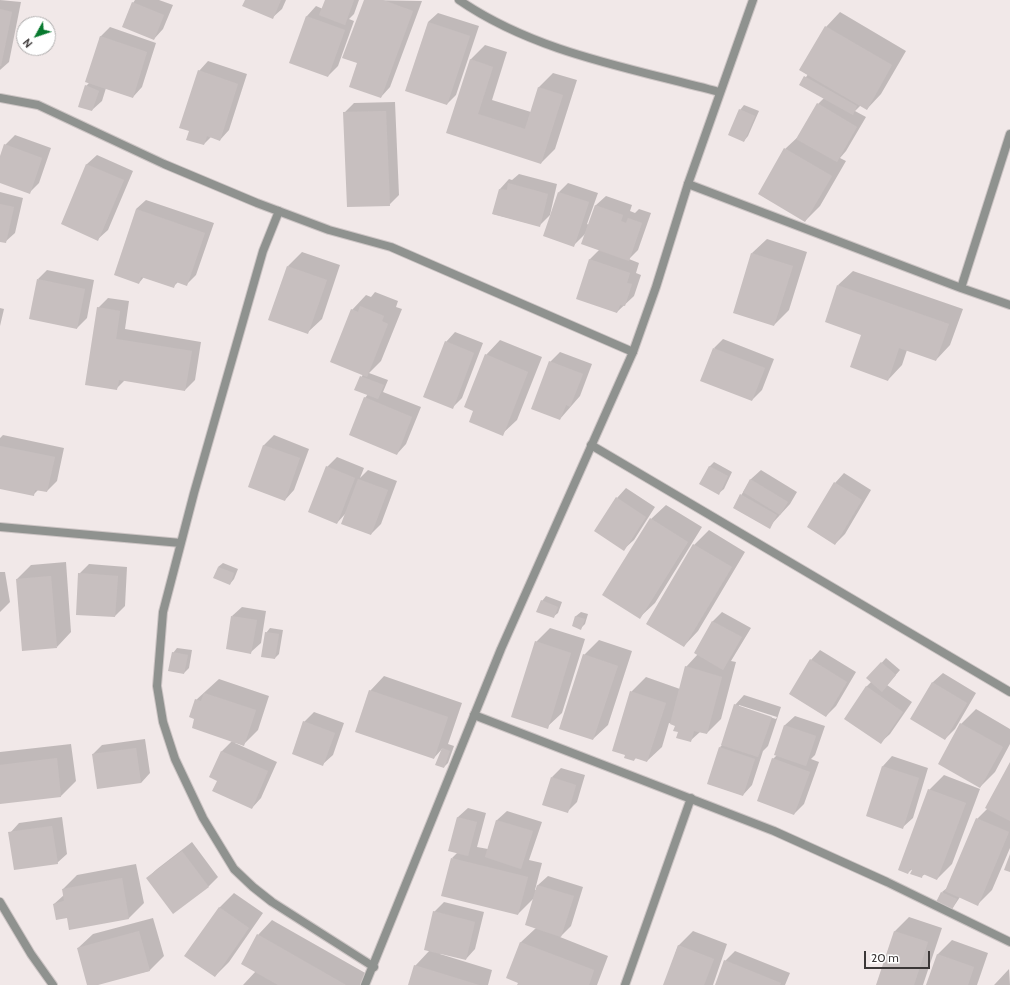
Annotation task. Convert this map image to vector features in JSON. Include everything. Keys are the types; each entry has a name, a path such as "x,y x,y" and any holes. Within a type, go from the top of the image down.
{"street":[{"path":"459,0 526,38 582,55 720,92"},
{"path":"365,985 374,967 501,649 633,352 656,286 688,184 753,0"},
{"path":"0,98 38,105 220,188 329,230 391,246 633,352"},
{"path":"961,288 1010,134"},
{"path":"688,184 961,288 1010,305"},
{"path":"279,211 263,251 163,612 157,686 163,722 175,759 203,818 234,868 253,887 272,902 374,967"},
{"path":"591,445 1010,692"},
{"path":"0,527 181,543"},
{"path":"474,715 774,831 887,882 1010,942"},
{"path":"625,985 691,798"},
{"path":"0,902 31,954 53,985"}],"building":[{"path":"245,0 281,0 273,19 242,6"},
{"path":"325,0 354,0 345,25 319,15"},
{"path":"364,0 383,0 413,11 381,98 349,87 357,63 342,58"},
{"path":"132,2 164,15 154,40 122,27"},
{"path":"0,9 12,12 1,66 0,66"},
{"path":"306,16 345,30 328,77 289,63"},
{"path":"428,22 470,36 447,105 405,91"},
{"path":"825,26 892,65 867,110 799,70"},
{"path":"100,36 147,52 133,98 85,82"},
{"path":"470,59 493,67 478,114 525,129 538,87 563,95 541,164 446,133"},
{"path":"198,70 238,84 220,141 207,136 204,145 186,140 189,131 179,128"},
{"path":"804,76 857,106 853,115 799,85"},
{"path":"85,85 99,91 92,111 78,107"},
{"path":"817,103 857,127 837,162 796,139"},
{"path":"739,109 755,116 744,142 728,135"},
{"path":"386,111 390,206 347,207 343,112"},
{"path":"4,144 42,158 30,194 0,183 0,156"},
{"path":"784,148 832,176 805,222 758,194"},
{"path":"86,164 124,180 98,241 61,224"},
{"path":"508,183 548,194 540,227 492,214 499,189 507,190"},
{"path":"558,192 589,202 574,247 543,236"},
{"path":"0,204 14,207 6,243 0,242"},
{"path":"595,205 623,215 621,221 626,223 628,218 642,223 629,261 581,244"},
{"path":"136,209 205,233 187,286 176,282 174,288 141,277 139,284 114,275"},
{"path":"751,253 793,266 774,326 733,313"},
{"path":"589,259 630,273 627,283 632,284 625,306 620,305 617,313 576,299"},
{"path":"287,266 327,280 308,334 268,320"},
{"path":"37,279 85,289 77,329 29,319"},
{"path":"837,285 949,324 936,361 899,348 888,381 850,367 861,335 825,322"},
{"path":"360,306 384,316 382,321 388,324 367,377 330,362 351,309 358,312"},
{"path":"97,307 120,311 116,339 192,351 185,391 119,380 117,390 85,385"},
{"path":"445,341 474,353 453,409 423,397"},
{"path":"713,348 765,368 752,401 700,381"},
{"path":"485,354 528,372 503,436 469,422 473,411 464,407"},
{"path":"549,361 583,374 570,407 566,405 560,420 531,409"},
{"path":"360,376 384,385 378,399 354,390"},
{"path":"364,397 412,417 397,455 349,435"},
{"path":"263,445 300,458 285,501 248,487"},
{"path":"0,446 55,457 47,492 35,490 34,496 0,489"},
{"path":"326,466 355,478 337,524 308,512"},
{"path":"709,466 728,476 719,495 699,484"},
{"path":"358,479 388,490 371,535 341,524"},
{"path":"750,479 788,502 780,515 743,492"},
{"path":"834,482 862,500 835,545 807,527"},
{"path":"740,494 777,515 770,529 733,508"},
{"path":"616,497 646,517 624,551 594,531"},
{"path":"650,518 688,542 640,619 602,595"},
{"path":"693,544 732,567 684,647 646,624"},
{"path":"218,567 234,573 230,585 213,578"},
{"path":"78,573 118,576 115,617 76,615"},
{"path":"51,576 57,648 22,651 16,579"},
{"path":"541,600 558,607 554,618 536,612"},
{"path":"231,616 257,620 251,654 226,649"},
{"path":"575,616 585,619 581,630 572,626"},
{"path":"712,621 742,637 723,670 694,653"},
{"path":"265,632 279,634 275,659 261,657"},
{"path":"535,641 571,653 548,729 511,717"},
{"path":"172,652 188,655 184,674 168,671"},
{"path":"583,654 618,666 593,740 559,729"},
{"path":"810,659 847,682 826,717 789,694"},
{"path":"881,662 896,675 882,692 866,678"},
{"path":"685,666 722,677 707,734 694,731 691,742 676,738 678,732 673,731 675,726 670,724"},
{"path":"932,682 967,703 945,740 910,719"},
{"path":"866,686 903,712 881,744 844,719"},
{"path":"369,690 448,717 434,759 355,732"},
{"path":"630,691 666,703 647,762 635,758 634,761 624,758 625,755 612,751"},
{"path":"204,693 256,710 244,746 192,728 194,719 189,717 195,699 201,701"},
{"path":"734,704 772,717 758,757 721,745"},
{"path":"303,721 335,733 323,766 292,754"},
{"path":"960,723 1003,747 980,788 938,764"},
{"path":"784,725 816,736 806,766 774,755"},
{"path":"719,747 755,759 743,796 707,784"},
{"path":"136,748 141,783 97,789 92,754"},
{"path":"442,748 450,751 444,768 435,765"},
{"path":"221,751 268,771 252,809 212,791 217,781 209,777"},
{"path":"57,758 61,797 0,804 0,765"},
{"path":"772,758 810,772 794,815 757,801"},
{"path":"1010,762 1010,821 985,808"},
{"path":"882,766 919,778 903,829 866,816"},
{"path":"551,777 576,785 568,813 542,805"},
{"path":"928,789 966,803 937,880 923,874 922,878 910,874 912,870 910,869 908,874 898,870"},
{"path":"457,817 477,822 468,856 448,851"},
{"path":"976,818 1009,832 978,906 945,891"},
{"path":"496,820 533,831 521,869 485,857"},
{"path":"52,826 58,864 14,870 8,832"},
{"path":"182,851 209,887 173,914 146,878"},
{"path":"1010,854 1010,872 1004,870"},
{"path":"451,858 528,877 518,915 441,896"},
{"path":"122,878 129,919 69,930 67,918 56,920 53,904 64,901 62,889"},
{"path":"537,885 574,896 561,937 525,925"},
{"path":"941,892 957,899 952,910 936,902"},
{"path":"219,907 249,928 215,977 184,956"},
{"path":"433,911 475,922 466,960 424,950"},
{"path":"139,931 150,971 98,985 87,985 77,948"},
{"path":"894,931 928,942 914,985 876,985"},
{"path":"257,934 346,985 278,985 241,964"},
{"path":"520,942 594,970 589,985 517,985 518,983 506,978"},
{"path":"678,945 714,959 704,985 663,985"},
{"path":"937,954 974,967 968,985 926,985"},
{"path":"724,960 781,983 780,985 715,985"},
{"path":"414,965 479,985 408,985"}]}
